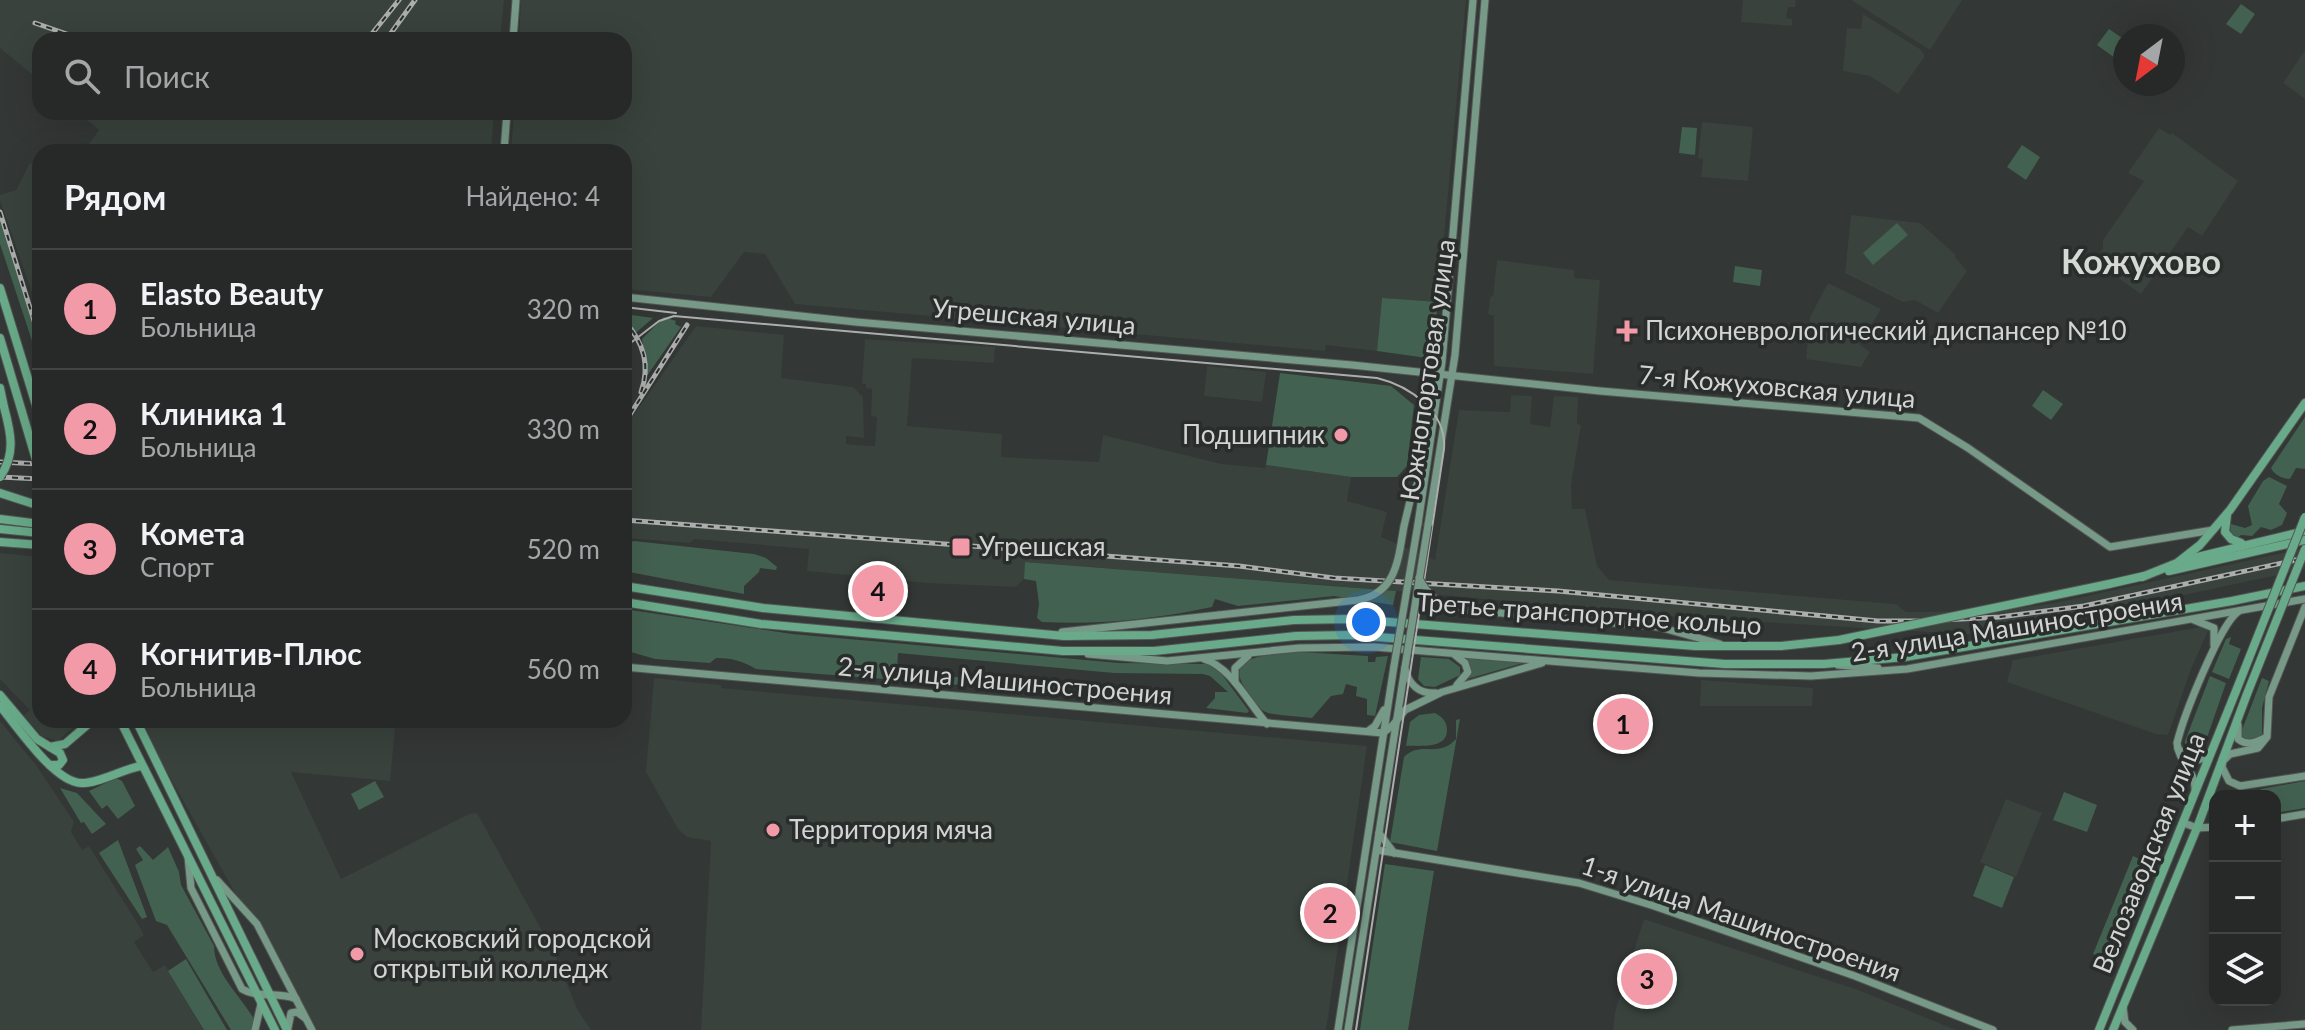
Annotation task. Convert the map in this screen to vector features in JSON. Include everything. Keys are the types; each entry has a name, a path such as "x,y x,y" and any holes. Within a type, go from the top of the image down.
{"main road":[{"path":"514,32 516,0"},
{"name":"Южнопортовая улица","path":"1338,1030 1441,373 1473,0"},
{"name":"Южнопортовая улица","path":"1348,1030 1452,375 1466,245 1485,0"},
{"path":"505,144 506,120"},
{"path":"0,288 32,392"},
{"name":"Угрешская улица","path":"632,298 856,322 1441,373"},
{"path":"0,338 32,446"},
{"name":"7-я Кожуховская улица","path":"1441,373 1600,391 1919,418 1968,448 2110,547 2213,530"},
{"path":"0,388 12,449 0,477"},
{"path":"2177,563 2200,545 2230,510 2305,403"},
{"path":"1430,439 1436,435 1440,441"},
{"path":"1035,633 1104,629 1358,600 1376,595 1386,587 1395,572 1410,501 1427,462"},
{"path":"1,493 32,503"},
{"path":"2230,510 2224,524 2225,532 2235,542 2246,544"},
{"name":"Велозаводская улица","path":"2099,1030 2305,517"},
{"path":"0,519 32,523"},
{"path":"0,529 32,532"},
{"path":"2142,577 2177,563 2305,531"},
{"name":"Третье транспортное кольцо","path":"632,585 676,595 785,610 1085,636 1142,635 1294,620 1351,619 1695,646 1754,647 1850,638 2305,540"},
{"path":"0,542 32,544"},
{"name":"Велозаводская улица","path":"2113,1030 2197,828 2305,549"},
{"path":"1419,578 1433,598 1457,609 1659,627 1714,643 1754,647"},
{"name":"Третье транспортное кольцо","path":"632,603 761,624 1063,651 1154,651 1296,636 1351,635 1725,664 1824,664 1872,661 1963,648 2305,586"},
{"name":"2-я улица Машиностроения","path":"1063,651 1154,661 1334,647 1754,675 1811,676 1896,670 2305,599"},
{"path":"2294,601 2304,609 2269,697 2267,737 2258,748 2230,754 2223,761 2224,774 2229,781 2240,786 2305,776"},
{"path":"2194,799 2195,778 2177,754 2178,736 2214,649 2229,620 2243,609"},
{"path":"2192,619 2214,628 2214,649"},
{"path":"1240,691 1234,678 1235,668 1245,658 1258,653"},
{"path":"1393,747 1383,733 1410,707 1463,681 1468,672 1462,659 1445,653"},
{"path":"1198,659 1209,660 1218,666 1267,724"},
{"path":"1405,667 1410,681 1427,693 1446,691 1535,664 1564,661"},
{"path":"1824,664 1896,670"},
{"name":"2-я улица Машиностроения","path":"632,668 1383,733"},
{"path":"0,695 37,739 60,753 63,760 59,765 50,765"},
{"path":"1366,732 1375,726 1389,698"},
{"path":"0,706 64,778 83,784 141,766"},
{"path":"2238,722 2238,739 2243,743 2256,743 2267,737"},
{"path":"50,747 65,744 84,728"},
{"path":"124,728 275,1030"},
{"path":"140,728 288,1030"},
{"path":"2177,746 2184,756 2193,760 2204,759 2211,751"},
{"path":"2281,818 2305,814"},
{"path":"2184,823 2197,828 2209,827"},
{"path":"1362,865 1370,853 1377,850 1367,831"},
{"path":"1374,872 1380,860 1394,853 1379,833"},
{"name":"1-я улица Машиностроения","path":"1377,850 1579,883 1855,976 1993,1030"},
{"path":"206,866 220,885 251,915 312,1030"},
{"path":"259,998 269,994 296,999"},
{"path":"256,1030 259,998"},
{"path":"2123,1005 2125,1022 2133,1030"},
{"path":"288,1030 287,1021 291,1013 297,1012 307,1020"},
{"path":"2232,1030 2305,1024"},
{"path":"256,1030 264,1026 275,1030"}],"shaded area":[{"path":"0,0 504,0 501,32 32,32 32,74 0,48"},
{"path":"521,0 1466,0 1438,302 1382,299 1377,351 1326,345 1325,351 795,304 765,254 744,252 711,297 632,290 632,144 512,144 513,120 632,120 632,32 519,32"},
{"path":"1743,0 1796,0 1795,7 1788,7 1786,18 1792,19 1792,26 1741,22"},
{"path":"1851,0 1962,0 1930,50"},
{"path":"1863,14 1920,49 1925,56 1898,94 1870,76 1843,71 1847,28 1861,29"},
{"path":"2305,50 2305,99 2283,83"},
{"path":"87,120 493,120 492,144 89,144 99,130"},
{"path":"1702,122 1753,127 1748,181 1701,177 1703,159 1698,158"},
{"path":"2159,128 2170,135 2172,133 2238,181 2202,236 2188,227 2141,294 2095,262 2103,248 2103,240 2144,181 2128,173"},
{"path":"32,164 32,293 0,200 0,195 16,190"},
{"path":"1851,215 1920,223 1956,255 1967,271 1938,313 1915,300 1903,302 1845,273"},
{"path":"1497,260 1574,270 1574,278 1600,280 1593,374 1494,366 1494,316 1488,314"},
{"path":"1828,283 1881,309 1859,344 1870,352 1861,367 1806,359 1810,317"},
{"path":"696,326 784,335 781,378 853,387 863,397 864,438 846,436 846,444 869,446 875,446 877,417 871,416 872,389 862,384 865,339 995,347 994,363 912,358 907,426 1002,434 1001,457 1099,462 1103,435 1222,464 1265,468 1266,465 1351,477 1347,501 1387,512 1381,537 1435,560 1459,410 1510,412 1511,395 1532,396 1530,424 1550,427 1554,396 1578,397 1577,424 1581,425 1571,485 1572,509 1585,509 1597,566 1609,580 1896,604 1906,612 1998,611 2055,603 2305,548 2305,569 2059,622 1980,635 1680,617 1026,562 1024,579 1016,587 927,583 807,571 809,549 694,539 690,543 632,539 632,418"},
{"path":"1207,366 1266,372 1262,402 1204,396"},
{"path":"0,553 32,556 32,724 24,715 30,710 0,679"},
{"path":"2201,627 2208,631 2168,735 2156,734 2007,682 2013,660"},
{"path":"654,678 721,685 721,688 1367,746 1326,1030 701,1030 711,841 687,837 678,829 646,772"},
{"path":"1701,680 1813,688 1812,706 1700,706"},
{"path":"0,721 36,765 74,822 71,832 82,850 89,846 139,926 144,935 134,942 153,972 165,965 204,1030 0,1030"},
{"path":"35,728 72,728 58,741 42,736"},
{"path":"147,728 395,728 390,781 291,772 341,879 469,814 477,813 556,956 577,1009 591,1030 312,1030 153,747"},
{"path":"2006,799 2042,813 2016,877 1980,862"},
{"path":"1644,919 1861,991 1956,1030 1613,1030 1615,1012"}],"green space":[{"path":"2241,4 2255,14 2241,34 2226,24"},
{"path":"2109,29 2113,32 2113,57 2097,45"},
{"path":"1682,127 1697,128 1695,155 1679,153"},
{"path":"2022,145 2040,157 2026,180 2007,167"},
{"path":"0,221 32,323 32,341 0,244"},
{"path":"1897,223 1908,235 1873,265 1863,253"},
{"path":"1735,266 1762,270 1760,286 1733,282"},
{"path":"1382,298 1438,302 1432,355 1427,358 1377,351"},
{"path":"632,315 653,318 632,336"},
{"path":"664,317 676,321 675,324 681,327 644,380 642,339"},
{"name":"Подшипник","path":"1280,373 1391,386 1414,405 1407,466 1397,477 1351,477 1266,465"},
{"path":"2043,390 2063,404 2051,420 2032,406"},
{"path":"2305,417 2305,469 2296,468 2290,479 2282,477 2271,468"},
{"path":"2269,477 2287,486 2279,504 2287,513 2282,525 2271,530 2261,527 2252,536 2241,535 2236,539 2230,532 2231,524 2245,528 2252,525 2248,506 2263,481"},
{"path":"632,542 754,554 766,558 777,567 776,570 760,568 744,586 744,594 632,573"},
{"path":"1025,562 1396,591 1393,605 1334,596 1238,606 1215,599 1212,607 1149,618 1085,623 1042,622 1037,618 1036,581 1024,579"},
{"path":"632,610 792,634 1119,663 1208,664 1220,672 1249,711 1206,708 1215,698 1215,692 1228,692 1210,676 1203,674 1114,673 898,653 897,672 1062,686 1061,693 756,669 742,662 721,658 710,663 655,659 632,652"},
{"path":"2231,637 2229,644 2241,649 2229,679 2212,672 2226,639"},
{"path":"1299,652 1368,656 1368,662 1375,662 1376,657 1388,656 1375,716 1367,715 1367,699 1356,696 1357,687 1346,684 1343,694 1331,696 1312,718 1273,714 1261,709 1240,679 1240,669 1254,658"},
{"path":"1421,657 1449,659 1460,667 1460,675 1435,687 1424,686 1418,679"},
{"path":"1464,658 1523,663 1467,679 1469,672"},
{"path":"2210,676 2226,683 2202,752 2192,753 2185,748 2185,741"},
{"path":"2262,678 2269,681 2262,708 2262,734 2247,741 2241,737 2242,730"},
{"path":"1435,713 1446,724 1446,736 1442,741 1431,745 1406,746 1410,722 1419,715"},
{"path":"1460,719 1437,851 1390,842 1404,757 1417,750 1449,745 1456,739 1456,720"},
{"path":"116,778 122,781 135,806 118,819 107,805 102,809 89,791"},
{"path":"375,781 384,797 359,810 351,794"},
{"path":"2305,781 2305,808 2281,812 2281,790 2261,789"},
{"path":"60,788 77,793 106,824 92,834 84,822 81,823"},
{"path":"2064,792 2097,805 2087,832 2053,820"},
{"path":"118,840 147,917 142,919 99,853"},
{"path":"140,846 153,860 168,847 181,885 214,946 219,966 255,1021 252,1030 231,1030 167,925 156,921 135,865 143,860 136,849"},
{"path":"2133,856 2153,865 2113,962 2093,954"},
{"path":"1385,864 1434,871 1408,1030 1360,1030"},
{"path":"1985,865 2014,877 2002,908 1973,896"},
{"path":"186,959 227,1030 204,1030 168,971"}],"tram line":[{"path":"632,308 676,313"},
{"path":"632,342 659,321 674,316 1377,378 1402,387 1424,403 1439,423 1444,449 1356,1030"}],"railway":[{"path":"373,32 399,0"},
{"path":"392,32 415,0"},
{"path":"35,23 61,32"},
{"path":"0,212 32,314"},
{"path":"632,411 687,325"},
{"path":"632,332 645,363 641,392"},
{"path":"0,462 32,464"},
{"path":"0,477 32,479"},
{"path":"632,521 1239,566 1334,578 1558,591 1878,621 2000,617 2084,606 2305,558"}],"place":[{"name":"Психоневрологический диспансер №10","path":"1627,331"},
{"name":"Подшипник","path":"1341,435"},
{"name":"Угрешская","path":"961,547"},
{"name":"Когнитив-Плюс","path":"878,591"},
{"name":"Elasto Beauty","path":"1623,724"},
{"name":"Территория мяча","path":"773,830"},
{"name":"Клиника 1","path":"1330,913"},
{"name":"Московский городской открытый колледж","path":"357,954"},
{"name":"Комета","path":"1647,979"}],"district":[{"name":"Кожухово","path":"2141,262"}]}
